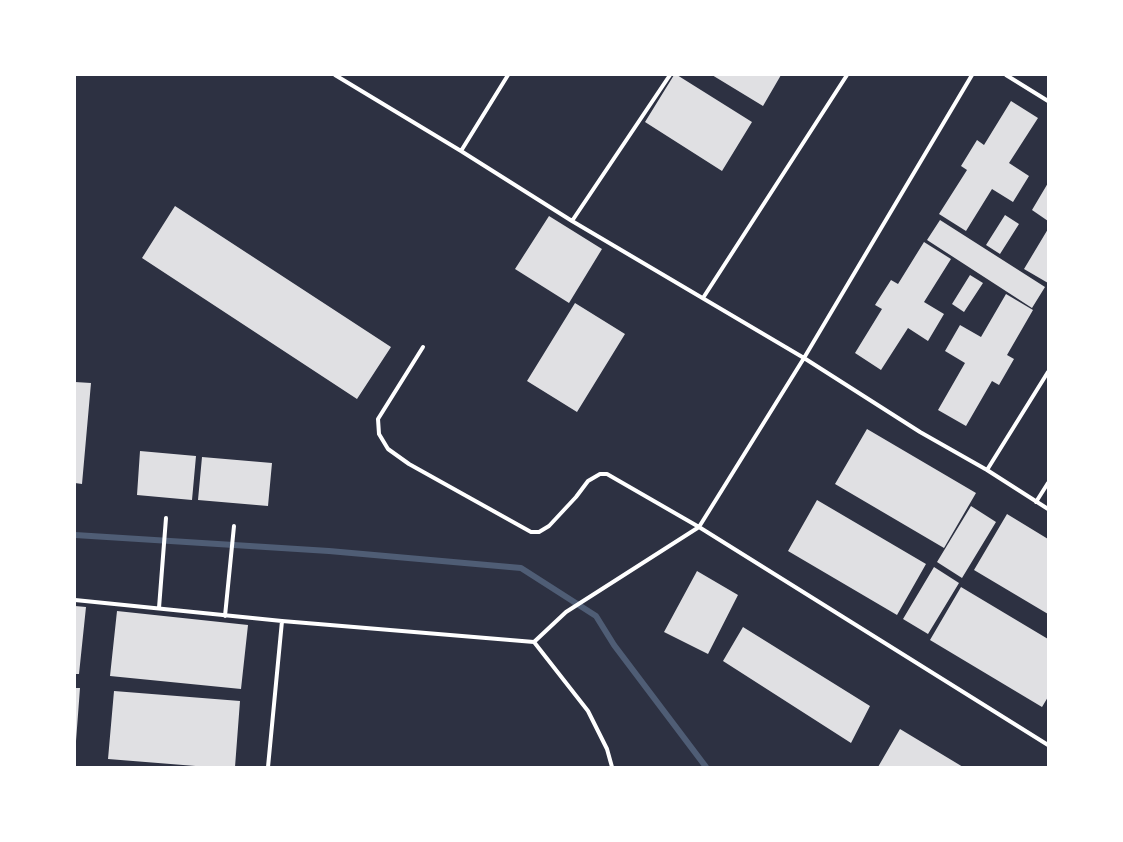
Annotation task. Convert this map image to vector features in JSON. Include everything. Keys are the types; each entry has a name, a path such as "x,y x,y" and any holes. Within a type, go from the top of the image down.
{"lane":[{"path":"334,75 461,150 572,221 804,358 920,432 987,470 1048,509"},
{"path":"461,150 508,75"},
{"path":"572,221 670,75"},
{"path":"703,298 847,75"},
{"path":"534,642 566,612 699,527 804,358 972,75"},
{"path":"1006,75 1048,101"},
{"path":"423,347 378,419 379,434 388,449 409,464 531,532 539,532 549,526 588,481 600,474 606,474 699,527 1048,745"},
{"path":"987,470 1048,372"},
{"path":"1036,502 1048,483"},
{"path":"159,608 166,518"},
{"path":"225,616 234,526"},
{"path":"75,600 225,616 534,642 588,711 607,749 612,767"},
{"path":"268,767 282,621"}],"building":[{"path":"674,75 677,75 752,122 722,171 645,122"},
{"path":"712,75 781,75 763,106"},
{"path":"1011,101 1038,118 1009,163 1029,176 1013,202 992,189 966,231 939,214 967,170 961,166 977,140 984,145"},
{"path":"1048,183 1048,221 1032,210"},
{"path":"175,206 391,347 357,399 142,258"},
{"path":"1005,215 1019,224 1000,254 986,245"},
{"path":"549,216 602,249 569,303 515,269"},
{"path":"940,220 1045,287 1032,308 927,240"},
{"path":"1048,229 1048,283 1024,269"},
{"path":"924,242 951,259 924,302 944,314 928,341 908,328 881,370 855,353 882,309 875,305 891,280 898,284"},
{"path":"970,275 983,283 964,312 952,304"},
{"path":"1006,294 1033,310 1007,355 1014,359 999,385 992,381 966,426 938,410 965,363 945,351 960,325 981,337"},
{"path":"575,303 625,334 577,412 527,381"},
{"path":"75,382 91,383 82,484 75,483"},
{"path":"867,429 976,493 944,548 835,484"},
{"path":"140,451 196,456 192,500 137,495"},
{"path":"202,457 272,463 268,506 198,500"},
{"path":"817,500 926,564 897,615 788,551"},
{"path":"971,506 996,522 962,578 937,562"},
{"path":"1007,514 1048,539 1048,614 974,570"},
{"path":"934,567 959,583 928,634 903,619"},
{"path":"697,571 738,595 708,654 664,632"},
{"path":"961,587 1048,639 1048,697 1042,707 930,640"},
{"path":"75,606 86,607 79,674 75,674"},
{"path":"117,611 248,625 241,689 110,676"},
{"path":"743,627 870,706 851,743 723,661"},
{"path":"75,688 80,688 76,741 75,741"},
{"path":"114,691 240,701 235,767 208,767 108,759"},
{"path":"900,729 963,767 878,767"}],"waterway":[{"path":"75,535 329,551 521,568 596,616 614,645 706,767"}]}
